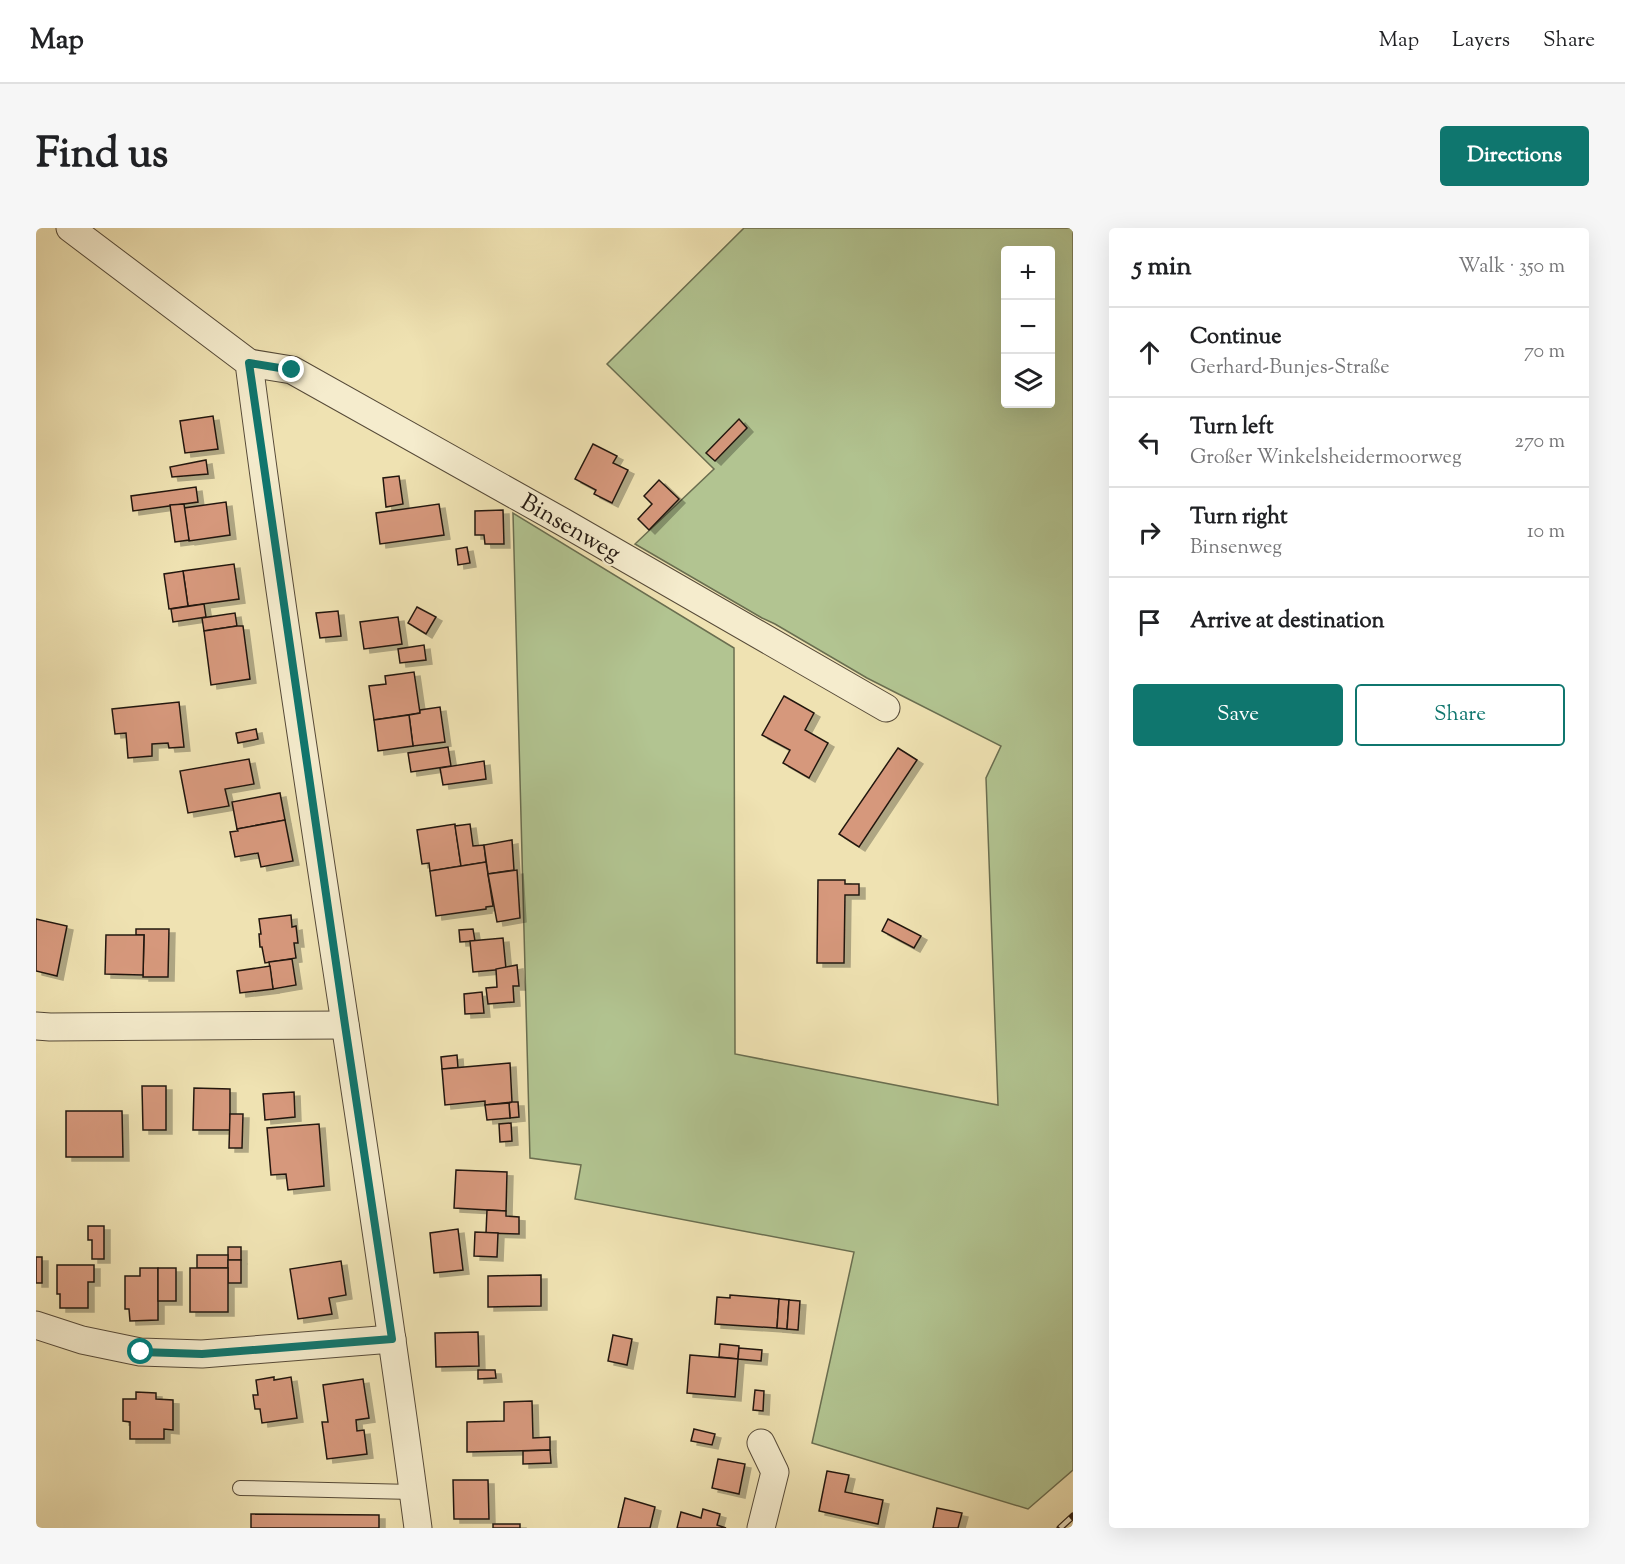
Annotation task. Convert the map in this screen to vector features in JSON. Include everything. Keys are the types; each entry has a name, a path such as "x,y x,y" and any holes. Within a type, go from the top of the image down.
{"street":[{"path":"70,228 249,363 392,1339 417,1528"},
{"name":"Binsenweg","path":"249,363 292,370 563,522 886,708"},
{"path":"36,1026 345,1025"},
{"path":"36,1325 82,1340 141,1352 202,1354 392,1339"},
{"path":"761,1443 775,1472 761,1528"}],"lane":[{"path":"240,1488 413,1492"}],"green space":[{"path":"744,228 1073,228 1073,1470 1028,1509 812,1443 854,1252 575,1199 581,1165 530,1158 513,513 734,648 735,1054 998,1105 986,778 1001,746 867,678 635,544 714,469 607,364"}],"building":[{"path":"213,416 218,449 185,453 180,421"},
{"path":"739,419 747,428 715,461 706,453"},
{"path":"593,444 617,456 613,463 628,470 612,503 594,494 596,490 575,479"},
{"path":"206,460 208,474 172,477 170,467"},
{"path":"399,476 403,504 386,507 383,478"},
{"path":"659,480 679,499 649,530 638,519 652,504 644,496"},
{"path":"196,487 198,502 133,511 131,496"},
{"path":"226,502 230,535 189,541 184,508"},
{"path":"184,504 189,540 175,542 170,505"},
{"path":"439,504 444,535 380,544 376,513"},
{"path":"503,510 504,544 485,544 484,535 475,535 475,511"},
{"path":"467,547 470,563 458,565 456,549"},
{"path":"234,564 239,599 188,606 183,571"},
{"path":"183,571 188,606 169,609 164,574"},
{"path":"204,604 206,617 173,622 171,609"},
{"path":"417,607 436,617 426,634 408,623"},
{"path":"338,611 341,636 320,638 316,613"},
{"path":"235,613 237,626 204,631 202,618"},
{"path":"398,617 402,644 364,649 360,622"},
{"path":"243,626 250,679 211,685 204,631"},
{"path":"424,645 426,660 400,663 398,649"},
{"path":"414,672 420,713 374,720 369,686 386,684 385,676"},
{"path":"784,696 814,713 805,730 828,743 809,778 783,763 790,750 762,735"},
{"path":"179,702 184,747 169,748 168,743 152,744 152,756 128,758 126,733 115,734 112,709"},
{"path":"440,707 445,742 413,746 409,715 420,713 420,710"},
{"path":"409,715 413,746 378,751 374,720"},
{"path":"256,729 258,739 238,743 236,733"},
{"path":"448,747 451,766 411,772 408,753"},
{"path":"898,748 917,760 859,847 839,834"},
{"path":"249,759 254,784 225,789 229,806 188,813 180,771"},
{"path":"484,761 486,779 443,785 440,768"},
{"path":"280,793 285,820 237,829 232,802"},
{"path":"285,820 293,861 261,867 258,853 235,857 230,832"},
{"path":"455,824 461,866 430,871 429,863 422,864 417,830"},
{"path":"470,824 473,846 484,845 486,862 461,866 455,826"},
{"path":"512,840 514,870 488,874 484,845"},
{"path":"486,862 493,906 436,916 430,871"},
{"path":"517,870 520,918 497,922 488,874"},
{"path":"818,880 845,880 845,884 859,884 859,895 845,895 844,963 817,963"},
{"path":"291,915 292,927 296,926 298,943 294,943 296,958 265,963 262,947 260,947 259,919"},
{"path":"36,919 67,926 57,976 36,971"},
{"path":"888,919 921,936 914,948 882,931"},
{"path":"136,929 169,929 168,977 143,977 144,935 136,935"},
{"path":"473,929 475,941 460,942 459,930"},
{"path":"106,935 144,935 143,975 105,974"},
{"path":"503,938 506,969 473,972 470,941"},
{"path":"292,959 296,985 273,989 269,962"},
{"path":"517,965 519,986 513,986 514,1002 488,1004 486,988 497,987 496,969"},
{"path":"270,966 273,989 240,993 237,971"},
{"path":"482,992 484,1013 465,1014 464,994"},
{"path":"457,1055 458,1068 442,1069 441,1057"},
{"path":"510,1063 512,1102 485,1105 485,1101 445,1105 442,1069"},
{"path":"142,1086 166,1086 166,1130 143,1130"},
{"path":"194,1088 230,1089 230,1130 193,1130"},
{"path":"294,1092 295,1117 265,1120 263,1094"},
{"path":"518,1102 519,1117 510,1118 509,1103"},
{"path":"509,1103 510,1118 487,1120 485,1105"},
{"path":"66,1111 122,1111 123,1157 66,1157"},
{"path":"230,1114 243,1114 242,1148 229,1148"},
{"path":"511,1123 512,1141 500,1142 499,1124"},
{"path":"319,1124 324,1186 288,1190 286,1174 271,1175 267,1128"},
{"path":"456,1170 507,1172 506,1211 454,1208"},
{"path":"487,1210 506,1211 506,1216 519,1217 519,1234 486,1233"},
{"path":"88,1226 104,1226 104,1259 92,1259 92,1240 88,1240"},
{"path":"458,1229 463,1270 434,1273 430,1233"},
{"path":"475,1232 498,1233 497,1257 474,1256"},
{"path":"228,1247 241,1247 241,1260 228,1260"},
{"path":"197,1255 228,1255 228,1268 197,1268"},
{"path":"36,1257 42,1257 42,1283 36,1283"},
{"path":"228,1260 241,1260 241,1283 228,1283"},
{"path":"341,1261 346,1295 329,1298 332,1314 298,1319 290,1269"},
{"path":"57,1265 94,1265 94,1282 88,1282 88,1308 60,1308 60,1294 57,1294"},
{"path":"140,1268 158,1268 158,1320 130,1321 129,1309 125,1309 125,1276 140,1276"},
{"path":"158,1268 176,1268 176,1301 158,1301"},
{"path":"190,1268 228,1268 228,1312 190,1312"},
{"path":"541,1275 541,1306 488,1307 488,1276"},
{"path":"730,1295 779,1299 777,1328 715,1324 717,1297 730,1298"},
{"path":"779,1299 789,1300 787,1329 777,1328"},
{"path":"789,1300 800,1301 798,1330 787,1329"},
{"path":"478,1332 479,1366 436,1367 435,1333"},
{"path":"613,1335 632,1339 627,1365 608,1361"},
{"path":"720,1344 739,1346 738,1359 719,1357"},
{"path":"739,1348 762,1350 761,1361 738,1359"},
{"path":"690,1355 738,1359 735,1397 687,1393"},
{"path":"478,1370 495,1370 496,1378 478,1379"},
{"path":"274,1377 274,1380 291,1377 297,1418 262,1423 260,1409 255,1409 253,1395 258,1395 256,1380"},
{"path":"363,1379 369,1418 356,1420 357,1431 364,1430 367,1454 327,1459 322,1422 328,1422 323,1385"},
{"path":"755,1390 764,1391 763,1411 753,1410"},
{"path":"136,1392 156,1393 156,1399 173,1400 173,1430 164,1429 164,1439 130,1439 130,1422 123,1421 123,1399 136,1399"},
{"path":"532,1401 533,1438 550,1437 550,1450 467,1452 467,1422 504,1421 504,1402"},
{"path":"694,1429 715,1434 712,1445 691,1441"},
{"path":"550,1450 551,1463 523,1464 523,1451"},
{"path":"718,1459 745,1464 739,1494 712,1488"},
{"path":"827,1471 849,1475 845,1492 883,1500 878,1524 819,1511"},
{"path":"453,1480 488,1480 489,1519 454,1519"},
{"path":"625,1498 655,1507 650,1528 618,1528"},
{"path":"937,1508 962,1513 958,1528 933,1528"},
{"path":"703,1509 720,1514 717,1525 726,1528 677,1528 681,1512 701,1518"},
{"path":"251,1514 379,1515 379,1528 251,1528"},
{"path":"493,1524 520,1524 520,1528 493,1528"}],"railway":[{"path":"1060,1528 1073,1516"}],"route":[{"path":"141,1352 202,1354 392,1339 249,363 292,370"}]}
